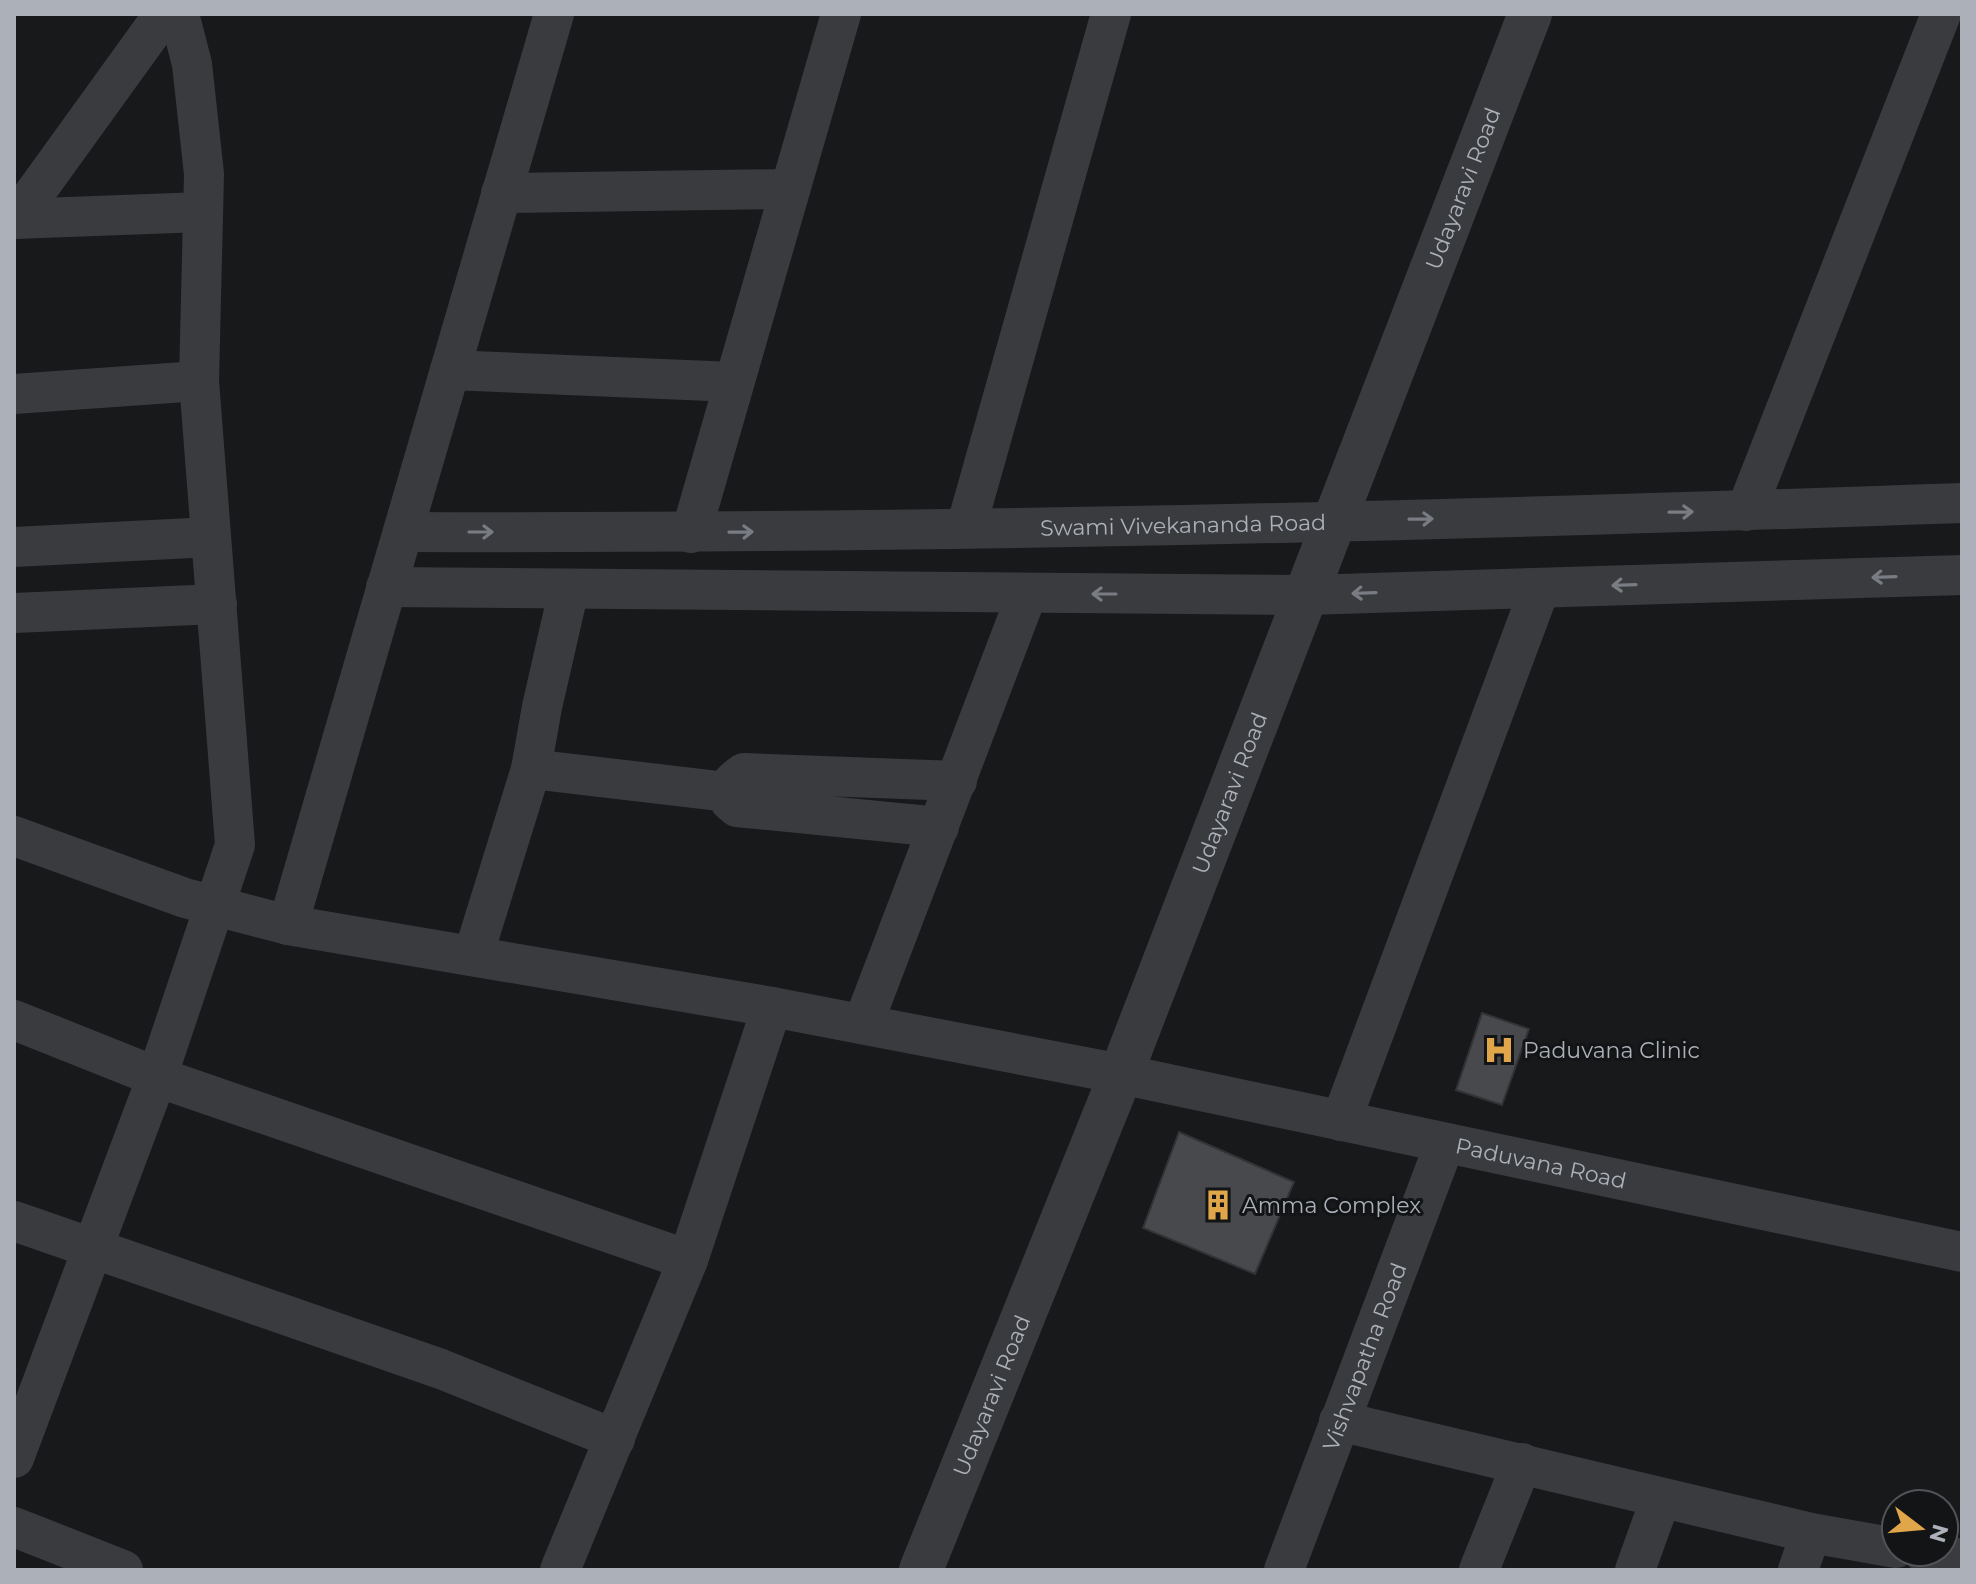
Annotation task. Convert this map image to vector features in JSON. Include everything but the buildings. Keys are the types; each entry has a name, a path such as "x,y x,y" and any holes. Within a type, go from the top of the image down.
{"street":[{"path":"15,219 164,14"},
{"path":"14,1458 157,1077 235,845 199,381 204,174 192,64 179,14"},
{"path":"288,925 554,14"},
{"path":"691,533 841,14"},
{"path":"966,528 1111,14"},
{"name":"Udayaravi Road","path":"921,1570 1121,1074 1530,14"},
{"path":"1746,511 1941,14"},
{"path":"501,193 790,189"},
{"path":"15,219 203,212"},
{"path":"450,370 734,382"},
{"path":"14,394 199,381"},
{"name":"Swami Vivekananda Road","path":"403,532 691,533 966,528 1746,511 1962,503"},
{"path":"14,547 211,537"},
{"path":"386,587 1306,595 1962,575"},
{"path":"1341,1121 1540,588"},
{"path":"473,956 531,769 569,589"},
{"path":"863,1024 1027,594"},
{"path":"14,613 217,604"},
{"path":"531,769 727,792"},
{"path":"939,827 737,807 730,801 727,792 732,781 744,773 957,781"},
{"name":"Paduvana Road","path":"14,836 185,898 288,925 772,1007 1121,1074 1962,1252"},
{"path":"560,1570 688,1260 772,1007"},
{"path":"14,1020 157,1077 688,1260"},
{"name":"Vishvapatha Road","path":"1284,1570 1445,1143"},
{"path":"14,1221 441,1369 615,1439"},
{"path":"1339,1421 1661,1498 1804,1552 1880,1549"},
{"path":"1479,1570 1522,1463"},
{"path":"1635,1570 1661,1498"},
{"path":"14,1527 123,1570"}],"place":[{"name":"Paduvana Clinic","path":"1499,1050"},
{"name":"Amma Complex","path":"1218,1205"}]}
